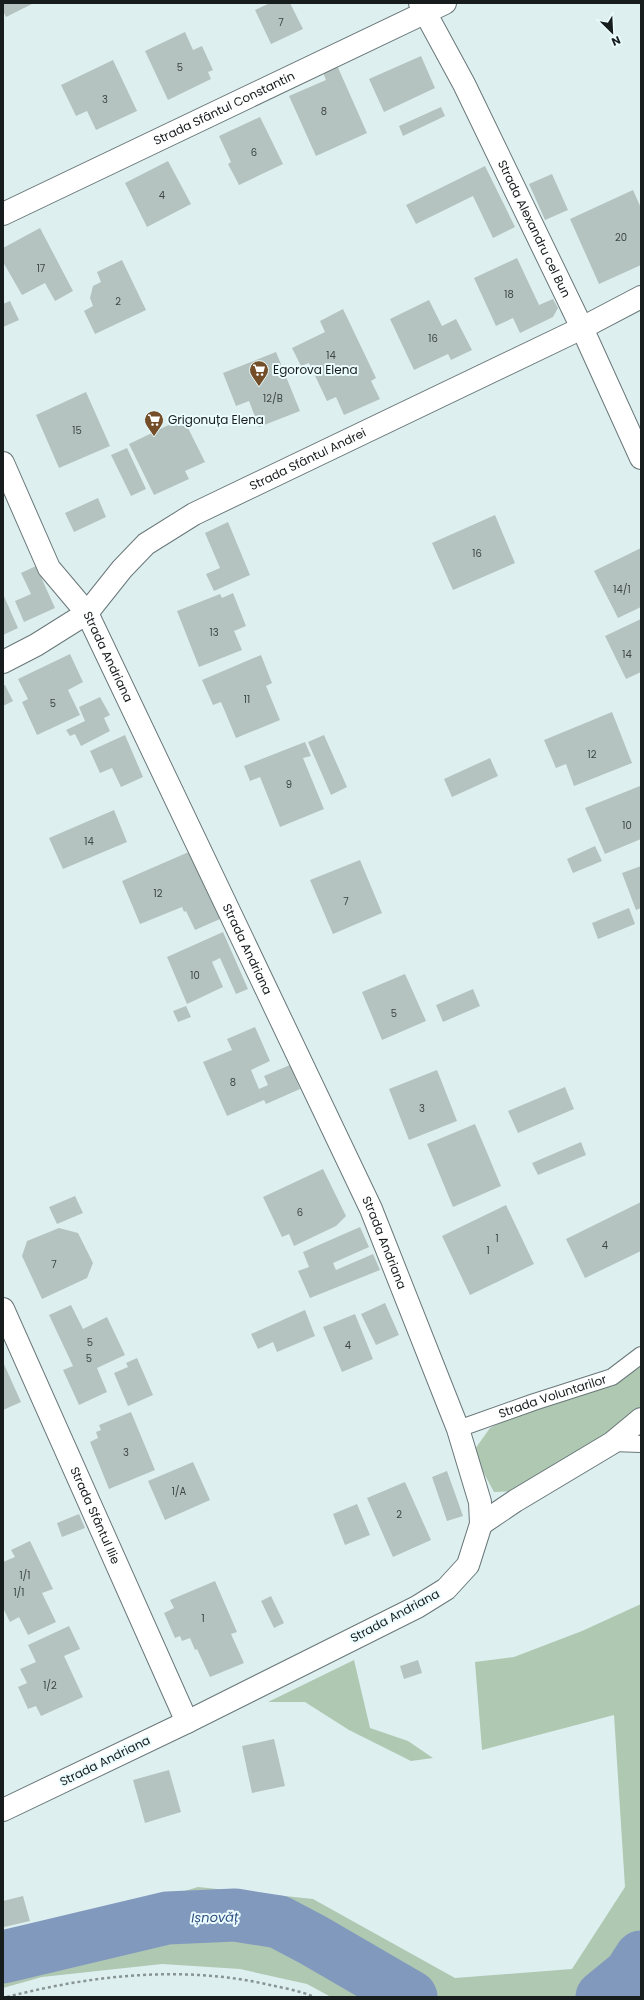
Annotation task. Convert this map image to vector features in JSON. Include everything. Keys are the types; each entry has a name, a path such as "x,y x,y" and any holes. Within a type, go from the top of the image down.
{"street":[{"name":"Strada Sfântul Constantin","path":"3,214 422,8 445,3"},
{"name":"Strada Alexandru cel Bun","path":"422,8 464,84 582,328 641,458"},
{"name":"Strada Sfântul Andrei","path":"3,662 36,645 87,613 122,569 146,544 194,514 582,328 641,297"},
{"name":"Strada Andriana","path":"3,463 49,568 87,613 371,1209 458,1429 480,1502 482,1524 468,1565 446,1589 418,1607 187,1722 3,1810"},
{"name":"Strada Sfântul Ilie","path":"3,1309 187,1722"},
{"path":"482,1524 515,1501 612,1443 641,1419"}],"lane":[{"name":"Strada Voluntarilor","path":"458,1429 534,1402 612,1377 641,1355"},
{"path":"612,1443 641,1444"}],"path":[{"path":"7,1997 46,1987 81,1981 160,1974 192,1973 240,1978 314,1997"}],"green space":[{"path":"641,1363 641,1410 564,1462 513,1491 494,1492 480,1466 475,1449 490,1428 515,1415 622,1380"},
{"path":"641,1604 641,1997 331,1997 307,1984 240,1969 162,1964 42,1977 3,1988 3,1945 198,1887 313,1899 455,1978 572,1969 625,1887 614,1715 482,1750 475,1662 514,1657 582,1631"},
{"path":"354,1660 370,1728 408,1741 433,1758 411,1761 349,1730 305,1702 268,1702"}],"building":[{"path":"3,3 34,3 6,17 3,11"},
{"path":"270,3 290,3 303,29 271,44 255,10"},
{"path":"185,32 193,50 202,46 213,70 208,72 211,79 168,100 145,51"},
{"path":"421,56 435,88 384,112 369,79"},
{"path":"113,60 137,111 96,130 87,111 76,116 61,85"},
{"path":"336,63 367,133 316,156 289,96 326,80 322,70"},
{"path":"441,107 445,116 403,136 399,126"},
{"path":"260,117 283,164 239,185 228,164 231,162 219,136"},
{"path":"168,161 191,204 147,227 125,183"},
{"path":"485,166 515,227 493,238 473,196 416,224 406,205"},
{"path":"552,174 568,210 545,220 529,184"},
{"path":"633,190 641,208 641,265 599,284 570,219"},
{"path":"40,228 73,291 55,301 45,283 22,295 3,262 3,248"},
{"path":"517,258 539,305 553,299 558,308 553,317 520,333 513,318 496,326 474,278"},
{"path":"122,260 146,310 95,334 84,311 93,306 90,298 93,286 101,282 97,272"},
{"path":"429,300 442,326 456,319 472,350 451,360 448,354 414,370 390,319"},
{"path":"10,301 19,320 3,327 3,304"},
{"path":"343,309 376,378 371,381 380,399 344,415 336,397 327,401 309,363 301,366 292,348 325,332 320,321"},
{"name":"Egorova Elena","path":"276,352 300,411 259,427 249,401 236,406 223,373"},
{"path":"86,392 110,446 59,468 36,415"},
{"path":"183,418 205,462 185,471 189,479 154,495 129,444"},
{"path":"127,448 146,489 131,496 111,455"},
{"path":"98,498 106,517 74,532 65,513"},
{"path":"495,515 515,563 453,590 432,543"},
{"path":"228,522 250,575 214,591 206,574 220,568 205,533"},
{"path":"641,548 641,607 618,618 594,571"},
{"path":"36,566 55,608 24,622 15,601 31,594 21,573"},
{"path":"233,593 246,626 234,631 242,650 199,667 177,611 220,594 222,598"},
{"path":"3,594 18,628 3,635"},
{"path":"641,619 641,672 626,679 605,636"},
{"path":"70,654 83,682 68,690 80,715 37,735 22,702 28,699 18,679"},
{"path":"261,655 272,683 266,686 280,720 236,738 221,702 213,705 202,680"},
{"path":"3,685 5,685 13,701 3,706"},
{"path":"100,697 110,715 104,718 110,731 81,746 75,734 70,736 66,730 85,721 79,707"},
{"path":"612,712 632,763 574,786 566,764 556,768 544,740"},
{"path":"125,735 143,777 121,787 112,768 100,773 90,751"},
{"path":"324,735 347,787 331,795 308,742"},
{"path":"305,742 311,756 303,758 324,809 280,827 260,777 250,781 244,766"},
{"path":"490,758 498,776 452,797 444,779"},
{"path":"640,786 641,839 605,854 585,808"},
{"path":"114,810 127,842 63,869 49,838"},
{"path":"595,846 602,861 573,873 567,859"},
{"path":"191,851 220,919 195,930 186,911 184,912 182,907 140,924 122,881"},
{"path":"360,860 382,913 333,934 310,880"},
{"path":"641,866 641,908 636,910 622,873"},
{"path":"629,908 635,924 598,939 592,923"},
{"path":"223,932 248,989 236,994 220,958 212,962 223,987 187,1004 167,957"},
{"path":"405,974 426,1021 382,1040 362,992"},
{"path":"473,989 480,1006 443,1022 436,1005"},
{"path":"186,1006 191,1017 178,1022 173,1011"},
{"path":"255,1027 270,1061 251,1070 259,1089 268,1085 264,1076 290,1065 300,1089 266,1104 264,1100 227,1116 203,1062 232,1050 227,1039"},
{"path":"437,1070 457,1121 409,1140 389,1089"},
{"path":"565,1087 574,1109 518,1133 508,1111"},
{"path":"475,1124 501,1186 453,1207 427,1144"},
{"path":"581,1142 586,1155 538,1175 532,1163"},
{"path":"323,1169 346,1216 336,1226 294,1246 289,1234 282,1237 263,1197"},
{"path":"75,1196 83,1213 57,1224 49,1207"},
{"path":"641,1202 641,1251 585,1278 566,1239"},
{"path":"506,1205 534,1264 470,1295 442,1236"},
{"path":"360,1227 369,1247 333,1263 336,1270 373,1254 380,1270 310,1298 298,1271 309,1267 303,1252"},
{"path":"59,1228 78,1233 93,1263 87,1278 42,1299 22,1256 27,1241"},
{"path":"385,1303 399,1335 376,1345 361,1314"},
{"path":"71,1305 83,1329 107,1317 125,1355 97,1368 107,1392 79,1405 63,1370 73,1366 49,1315"},
{"path":"305,1310 315,1336 277,1352 273,1342 258,1349 251,1334"},
{"path":"355,1314 373,1359 342,1372 323,1327"},
{"path":"137,1358 153,1395 128,1406 114,1373 128,1367 126,1363"},
{"path":"3,1362 21,1402 3,1410"},
{"path":"131,1412 155,1470 109,1489 90,1442 98,1438 96,1432 101,1430 99,1425"},
{"path":"193,1462 210,1500 165,1520 148,1481"},
{"path":"447,1471 463,1516 447,1521 432,1477"},
{"path":"405,1482 431,1540 393,1557 367,1498"},
{"path":"357,1504 370,1535 345,1545 333,1514"},
{"path":"79,1514 85,1528 62,1537 57,1523"},
{"path":"30,1541 53,1589 42,1593 56,1622 28,1635 19,1617 10,1622 3,1608 3,1562 15,1557 11,1550"},
{"path":"215,1581 237,1632 231,1634 244,1663 210,1677 197,1649 195,1650 190,1638 182,1641 180,1636 175,1638 164,1613 174,1608 170,1600"},
{"path":"271,1596 284,1623 274,1628 261,1601"},
{"path":"69,1626 80,1649 64,1656 83,1697 41,1716 36,1706 28,1709 18,1687 27,1683 20,1669 36,1662 28,1645"},
{"path":"418,1660 422,1673 404,1679 400,1666"},
{"path":"274,1739 285,1786 252,1793 242,1746"},
{"path":"169,1770 181,1812 145,1823 133,1780"},
{"path":"23,1896 30,1921 4,1927 3,1901"}],"waterway":[{"name":"Ișnovăț","path":"3,1957 167,1918 235,1915 279,1922 411,1997"},
{"name":"Ișnovăț","path":"602,1997 630,1974 641,1957"}],"place":[{"name":"Egorova Elena","path":"259,387"},
{"name":"Grigonuța Elena","path":"154,437"}]}
